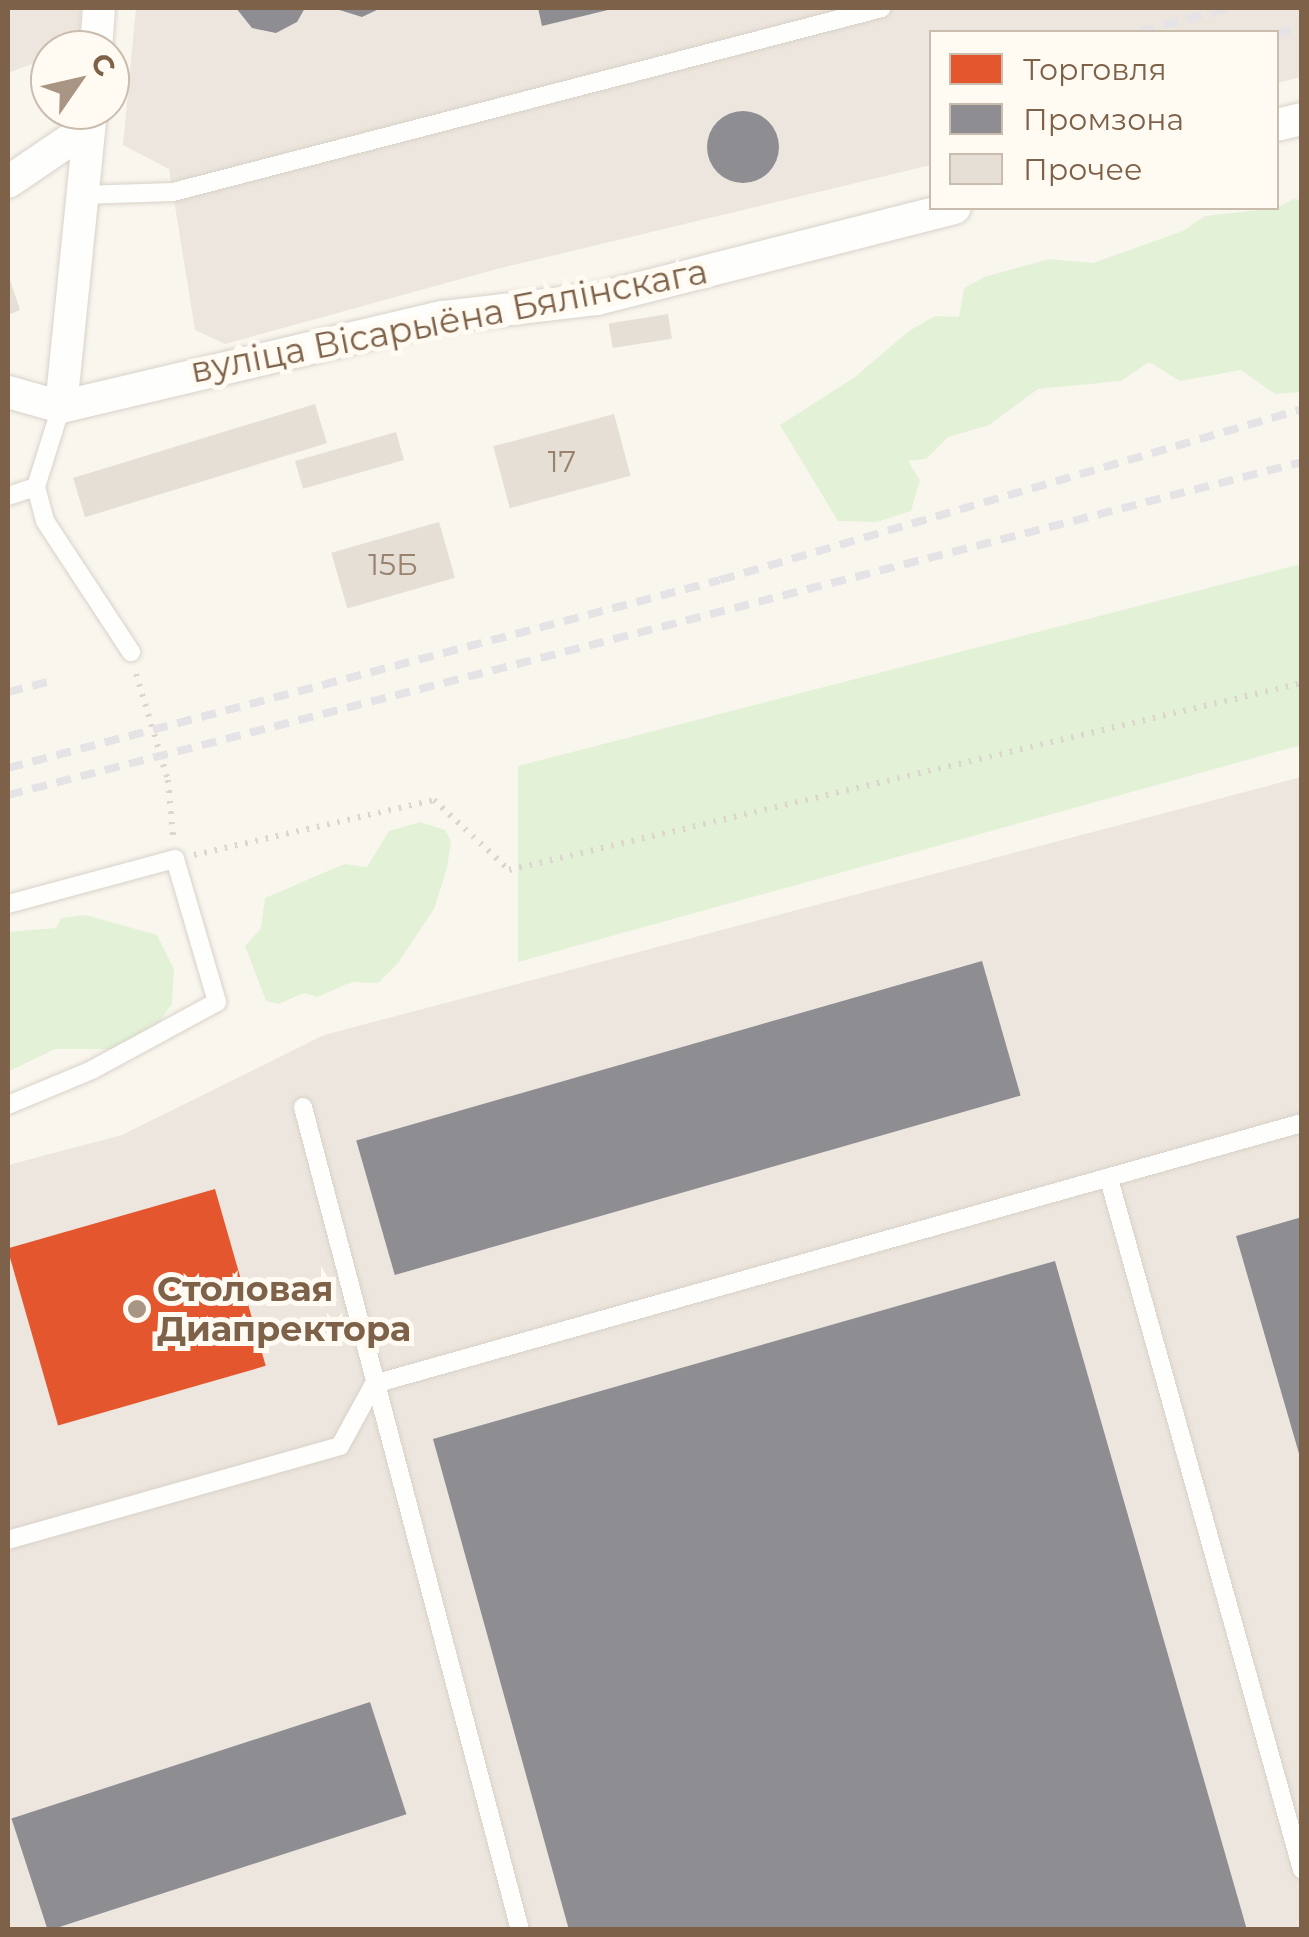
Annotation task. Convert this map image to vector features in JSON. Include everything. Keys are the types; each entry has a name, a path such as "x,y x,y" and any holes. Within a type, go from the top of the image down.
{"street":[{"path":"8,182 75,130"},
{"path":"61,407 89,130"},
{"name":"вуліца Вісарыёна Бялінскага","path":"8,392 61,407 443,318 596,299 947,210"}],"lane":[{"path":"82,195 172,192 882,8"},
{"path":"61,407 36,487 46,522 131,652"},
{"path":"8,496 36,487"},
{"path":"8,904 175,859 217,1002 92,1070 8,1105"},
{"path":"303,1107 520,1930"},
{"path":"8,1540 340,1446 374,1384 1302,1123"},
{"path":"1109,1180 1302,1870"}],"path":[{"path":"131,652 168,780 175,859 434,800 508,870 1302,684"}],"shaded area":[{"path":"8,8 81,8 80,30 30,30 30,65 8,73"},
{"path":"136,8 1301,8 1301,77 1279,82 1279,30 929,30 929,165 497,269 225,344 195,330 169,169 123,145 124,130 130,130"},
{"path":"1301,777 1301,1929 8,1930 8,1165 122,1135 324,1035"}],"green space":[{"path":"1293,199 1302,200 1301,392 1275,394 1241,370 1180,381 1149,362 1121,381 1038,389 989,425 948,437 926,459 908,461 920,480 911,511 876,522 838,521 780,425 855,377 909,331 935,316 959,317 964,288 984,277 1049,259 1093,263 1183,231 1205,216 1279,210"},
{"path":"1301,564 1301,745 518,962 518,766"},
{"path":"420,822 445,830 451,841 447,868 434,909 398,963 378,983 352,982 317,997 304,993 279,1004 266,1001 245,946 261,928 265,898 344,864 367,867 389,831"},
{"path":"86,915 157,935 174,969 172,1004 158,1024 116,1049 55,1049 8,1072 8,932 56,928 61,918"}],"building: Торговля":[{"name":"Столовая Диапректора","path":"215,1189 266,1366 58,1425 8,1248"}],"building: Промзона":[{"path":"236,8 305,8 297,22 276,33 252,28"},
{"path":"333,8 381,8 362,17"},
{"path":"538,8 612,8 612,9 542,26"},
{"path":"743,111 768,122 779,147 768,172 743,183 718,172 707,147 718,122"},
{"path":"982,961 1021,1096 395,1275 356,1140"},
{"path":"1302,1217 1302,1457 1300,1457 1236,1236"},
{"path":"1055,1261 1247,1930 569,1930 433,1439"},
{"path":"370,1702 406,1814 50,1930 11,1818"}],"building: Прочее":[{"path":"8,274 20,310 8,315"},
{"path":"668,314 672,339 613,348 609,323"},
{"path":"315,404 327,443 85,517 73,478"},
{"path":"614,414 631,476 510,508 493,446"},
{"path":"396,432 404,460 303,489 295,461"},
{"path":"439,522 455,578 347,609 331,553"}],"railway":[{"path":"1146,30 1229,8"},
{"path":"1279,33 1302,27"},
{"path":"8,768 720,580 1302,409"},
{"path":"8,795 1302,462"},
{"path":"8,692 47,682"}],"place":[{"name":"Столовая Диапректора","path":"137,1309"}]}
